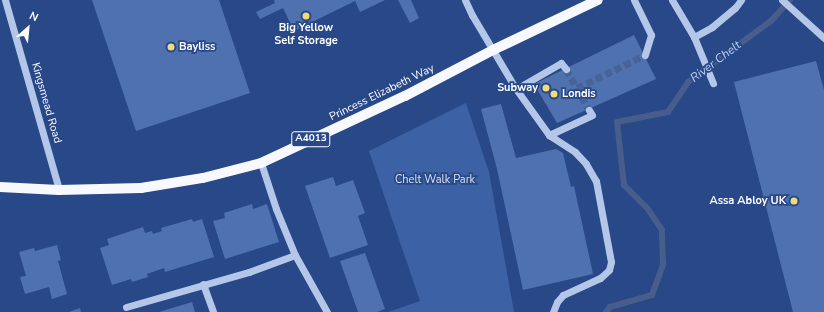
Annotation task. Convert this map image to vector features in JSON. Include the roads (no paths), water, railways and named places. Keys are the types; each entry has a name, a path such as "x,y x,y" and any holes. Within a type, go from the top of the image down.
{"main road":[{"name":"Princess Elizabeth Way","path":"0,187 59,190 141,188 203,178 261,163 405,96 493,50 598,0"}],"street":[{"name":"Kingsmead Road","path":"5,0 59,190"},
{"path":"465,0 516,89 549,135 576,152 586,164 596,181 611,262 608,270 600,278 563,295 557,302 553,312"},
{"path":"634,0 651,35 645,55"},
{"path":"672,0 694,37 713,83"},
{"path":"694,37 712,27 735,8 742,0"},
{"path":"782,0 824,38"},
{"path":"516,89 561,63 566,68"},
{"path":"549,135 592,115 589,110"},
{"path":"261,163 276,209 295,255 327,312"},
{"path":"126,308 249,272 295,255"},
{"path":"204,284 213,312"}],"waterway":[{"name":"River Chelt","path":"606,312 610,307 652,295 663,264 662,230 648,209 624,185 617,122 668,112 688,82 772,20 790,0"}],"tunnel":[{"path":"577,88 645,55"},
{"path":"566,69 589,110"}],"place":[{"name":"Big Yellow Self Storage","path":"306,16"},
{"name":"Bayliss","path":"171,47"},
{"name":"Subway","path":"546,88"},
{"name":"Londis","path":"554,94"},
{"name":"Assa Abloy UK","path":"794,201"}],"park label":[{"name":"Chelt Walk Park","path":"435,180"}]}
